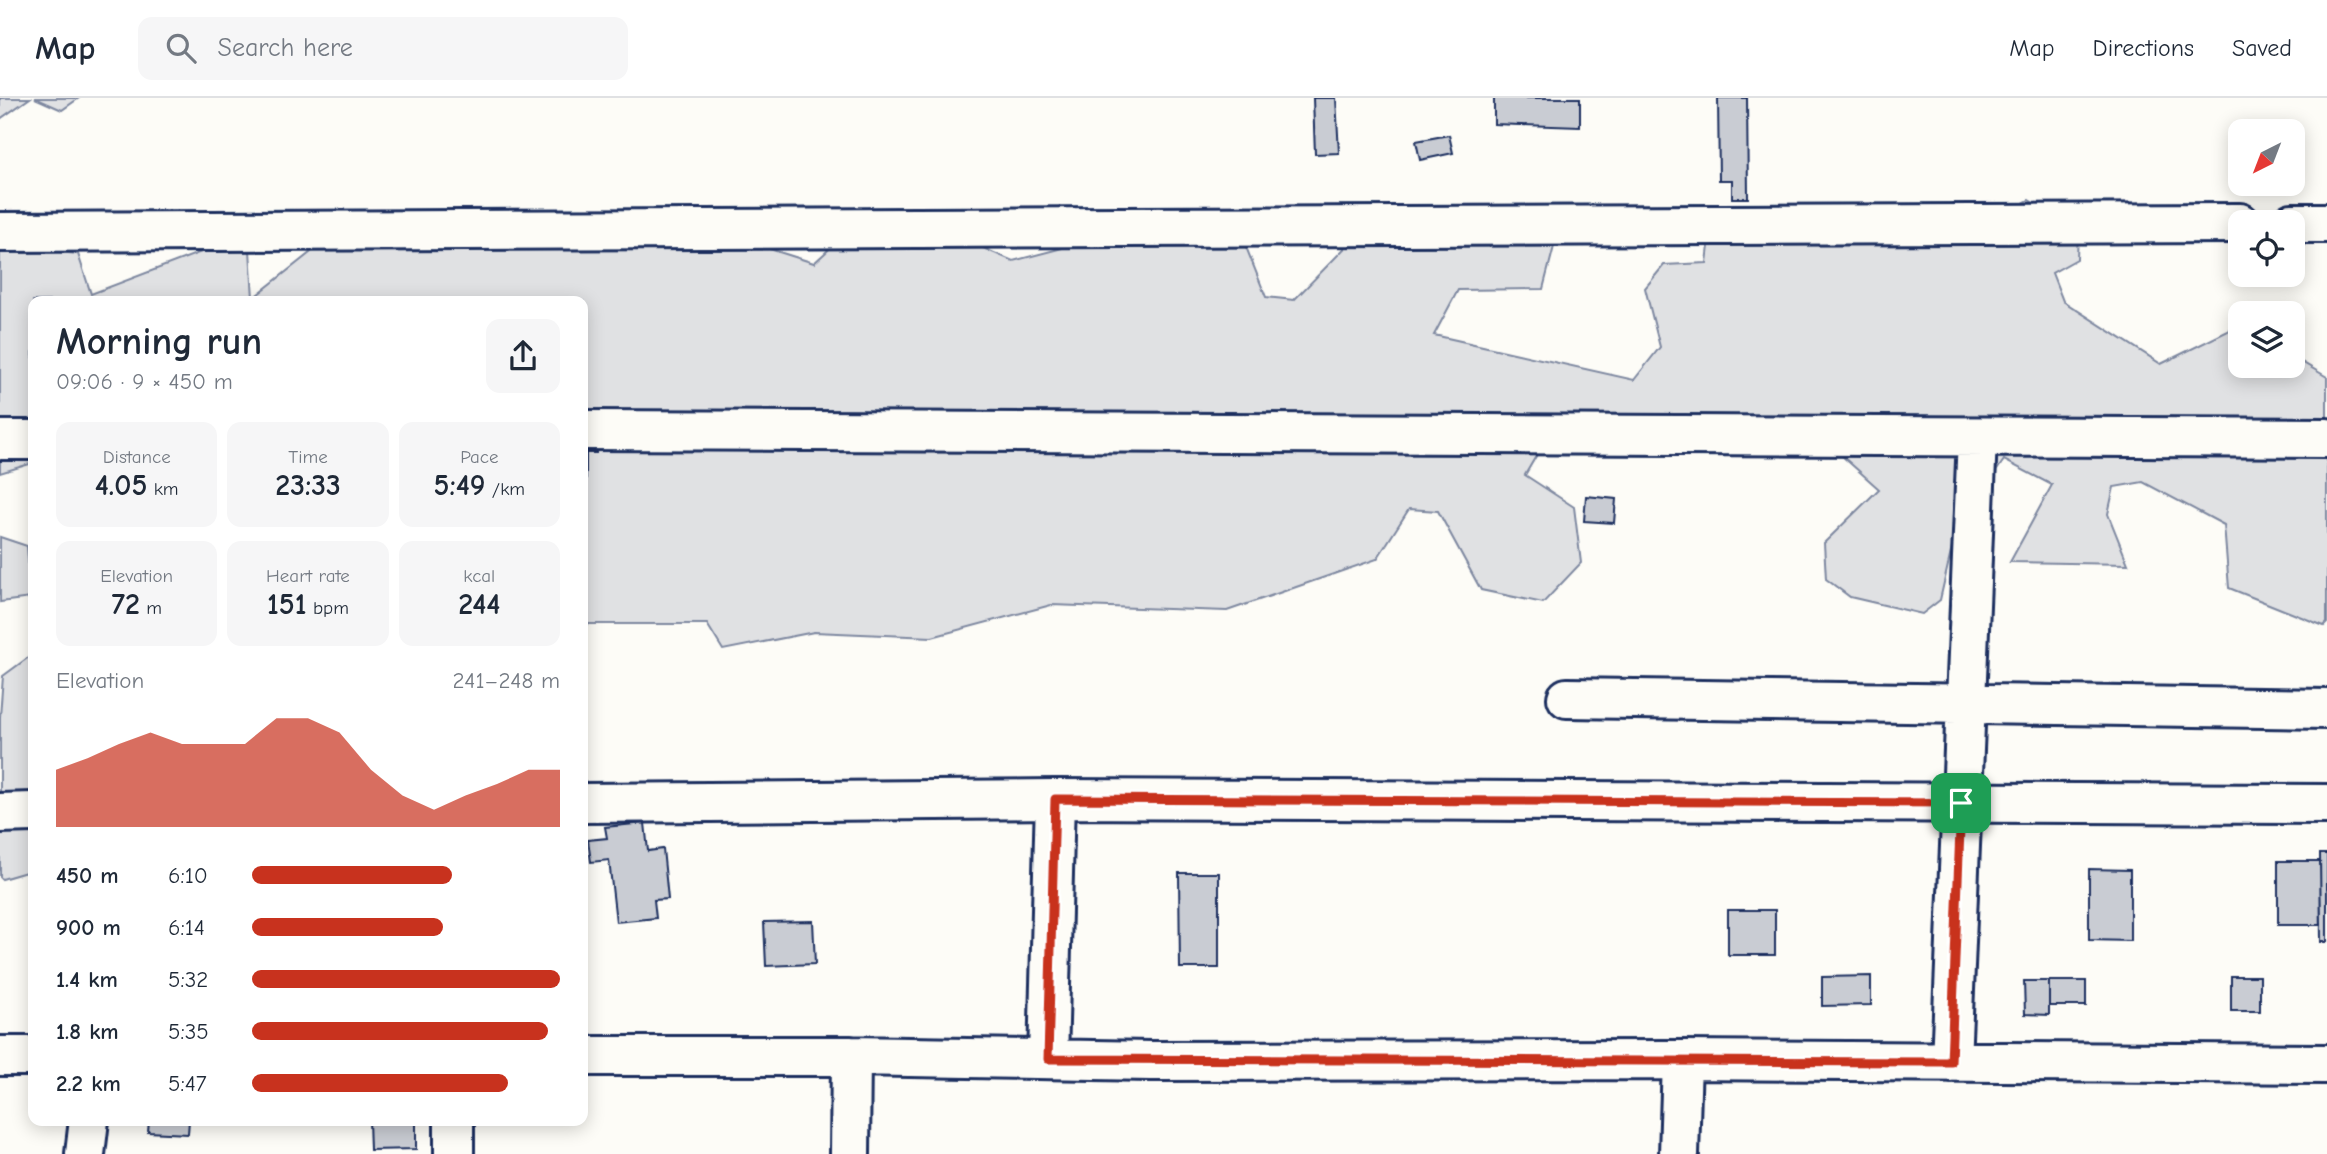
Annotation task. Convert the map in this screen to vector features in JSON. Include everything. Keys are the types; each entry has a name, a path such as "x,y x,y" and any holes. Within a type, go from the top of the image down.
{"lane":[{"path":"0,232 2228,223"},
{"path":"2305,223 2327,223"},
{"path":"588,430 2327,438"},
{"path":"1951,1062 1977,437"},
{"path":"0,440 28,440"},
{"path":"1567,698 2327,709"},
{"path":"1048,1059 1055,799"},
{"path":"588,803 1055,799 2327,804"},
{"path":"0,813 28,812"},
{"path":"0,1056 28,1056"},
{"path":"588,1056 851,1056 1151,1061 1682,1060 2327,1064"},
{"path":"850,1154 851,1056"},
{"path":"1678,1154 1682,1060"},
{"path":"85,1154 88,1126"},
{"path":"454,1126 454,1154"}],"shaded area":[{"path":"0,98 30,98 0,119"},
{"path":"35,98 79,98 62,110"},
{"path":"2029,200 2078,230 2077,259 2052,273 2063,301 2161,364 2228,331 2228,378 2305,378 2305,364 2327,377 2327,623 2324,626 2229,588 2224,525 2143,482 2114,487 2108,514 2128,564 2010,562 2052,485 2004,460 1956,530 1940,600 1922,614 1850,597 1826,579 1824,543 1879,489 1842,456 1745,442 1539,451 1525,475 1574,507 1581,563 1543,603 1481,590 1438,511 1409,509 1377,559 1227,611 1051,605 932,637 814,632 723,650 707,624 588,624 588,296 256,296 344,226 415,210 466,225 684,222 814,263 847,233 924,223 1013,261 1162,222 1220,231 1246,247 1266,297 1294,300 1374,218 1456,246 1540,208 1558,231 1543,289 1458,290 1434,335 1634,380 1660,347 1645,288 1664,265 1707,263 1711,229 1981,225"},
{"path":"0,246 78,254 91,294 217,246 250,250 253,296 28,296 28,465 0,473"},
{"path":"0,537 27,546 28,598 0,602"},
{"path":"28,658 28,871 2,879 0,717 3,676"}],"building":[{"path":"1313,98 1336,98 1339,153 1315,154"},
{"path":"1494,98 1580,98 1580,127 1494,124"},
{"path":"1718,98 1747,98 1748,198 1732,198 1732,180 1719,180"},
{"path":"1449,135 1453,153 1420,160 1416,141"},
{"path":"588,441 596,441 596,453 588,453"},
{"path":"1586,496 1616,499 1614,523 1584,521"},
{"path":"645,823 648,851 663,849 668,899 654,900 656,918 616,922 609,860 591,862 588,840 607,838 605,827"},
{"path":"2320,854 2327,854 2327,942 2321,942"},
{"path":"2278,861 2320,861 2321,925 2278,925"},
{"path":"2089,869 2130,870 2130,941 2089,940"},
{"path":"1179,873 1219,873 1219,968 1180,968"},
{"path":"1728,910 1775,910 1775,955 1728,955"},
{"path":"813,921 815,964 766,966 764,922"},
{"path":"1871,976 1871,1005 1822,1006 1822,977"},
{"path":"2231,976 2260,976 2260,1011 2231,1011"},
{"path":"2024,981 2049,981 2049,1015 2025,1014"},
{"path":"2049,981 2086,981 2086,1006 2049,1006"},
{"path":"148,1126 189,1126 188,1134 148,1132"},
{"path":"369,1126 416,1126 416,1149 370,1150"}],"route":[{"path":"1055,799 1961,803 1951,1062 1048,1059 1055,799"}]}
